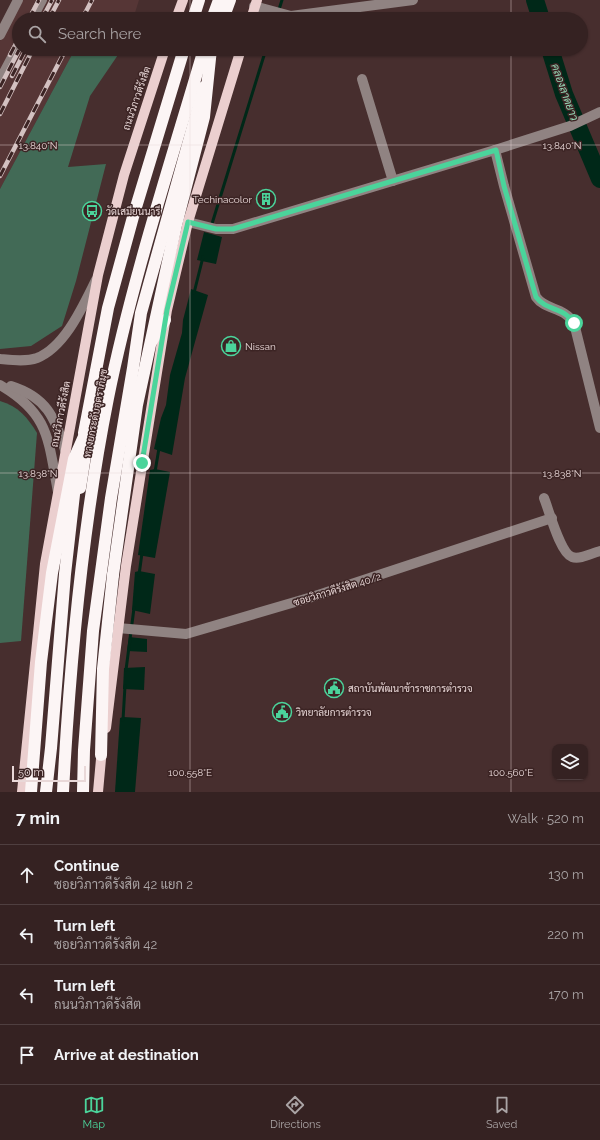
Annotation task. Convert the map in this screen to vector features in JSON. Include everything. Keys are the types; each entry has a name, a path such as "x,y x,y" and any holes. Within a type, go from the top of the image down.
{"highway":[{"path":"195,12 199,0"},
{"path":"199,12 203,0"},
{"path":"226,12 230,0"},
{"path":"46,792 75,479 108,308 133,217 182,56"},
{"name":"ทางยกระดับอุตราภิมุข","path":"50,792 67,584 90,423 114,307 138,216 186,56"},
{"name":"ทางยกระดับอุตราภิมุข","path":"63,792 76,615 93,491 108,399 131,301 202,56"},
{"path":"101,756 103,669 113,574 137,405 176,225 204,117 210,56"},
{"path":"83,792 84,750 94,631 111,498 141,313 213,56"},
{"path":"133,368 165,320"},
{"path":"30,792 41,662 54,565 74,459 90,423"}],"main road":[{"path":"179,12 183,0"},
{"name":"ถนนวิภาวดีรังสิต","path":"22,792 40,610 65,450 98,275 124,175 163,56"},
{"path":"98,792 101,756 123,629 127,558 165,320 188,222 239,56"}],"street":[{"path":"0,35 18,0"},
{"path":"36,12 42,0"},
{"path":"321,12 413,0"},
{"path":"256,3 274,12"},
{"path":"0,80 13,56"},
{"path":"362,79 393,181"},
{"path":"188,222 212,228 233,229 496,150 570,126 600,112"},
{"path":"496,150 504,186 536,297 546,305 565,312 574,323 600,428"},
{"path":"0,359 36,358 48,352 63,336 79,313 98,275"},
{"path":"0,382 17,388 40,400 53,415 58,425 65,450"},
{"path":"0,386 26,402 34,411 41,423 48,442 58,492"},
{"path":"544,498 564,551 568,555 578,558 600,551"},
{"name":"ซอยวิภาวดีรังสิต 40/2","path":"123,629 186,634 312,597 552,518"}],"shaded area":[{"path":"21,0 139,0 135,12 15,12"},
{"path":"12,18 12,56 71,56 0,189 0,41"},
{"path":"71,56 117,56 90,96 68,167 106,164 76,281 62,326 31,346 0,349 0,189"},
{"path":"204,232 222,237 216,264 197,260"},
{"path":"191,289 208,295 185,378 172,455 154,449 161,418 166,405 170,375 182,333 183,320"},
{"path":"0,401 12,406 22,413 37,433 21,641 0,643"},
{"path":"155,469 170,472 155,558 138,555 150,470"},
{"path":"139,571 155,574 150,614 132,610 135,572"},
{"path":"129,637 147,639 147,652 127,651"},
{"path":"145,667 144,690 123,689 124,668"},
{"path":"120,718 141,718 135,792 115,792"}],"waterway":[{"path":"278,12 282,0"},
{"name":"คลองลาดยาว","path":"535,0 539,12"},
{"path":"211,227 264,56"},
{"name":"คลองลาดยาว","path":"552,56 564,94 600,179"},
{"path":"194,293 203,257"},
{"path":"155,472 159,448"},
{"path":"139,575 142,553"},
{"path":"126,670 134,608"},
{"path":"123,720 125,686"}],"railway":[{"path":"33,12 39,0"},
{"path":"46,12 52,0"},
{"path":"53,12 59,0"},
{"path":"86,12 92,0"},
{"path":"10,55 12,51"},
{"path":"0,87 16,56"},
{"path":"12,76 22,56"},
{"path":"0,114 29,56"},
{"path":"0,176 62,56"}],"place":[{"name":"Techinacolor","path":"266,199"},
{"name":"วัดเสมียนนารี","path":"92,211"},
{"name":"Nissan","path":"231,346"},
{"name":"สถาบันพัฒนาข้าราชการตำรวจ","path":"334,688"},
{"name":"วิทยาลัยการตำรวจ","path":"282,712"}],"route":[{"path":"142,463 167,310 188,222 208,228 221,230 233,229 496,150 504,186 536,297 546,305 565,312 574,323"}]}
